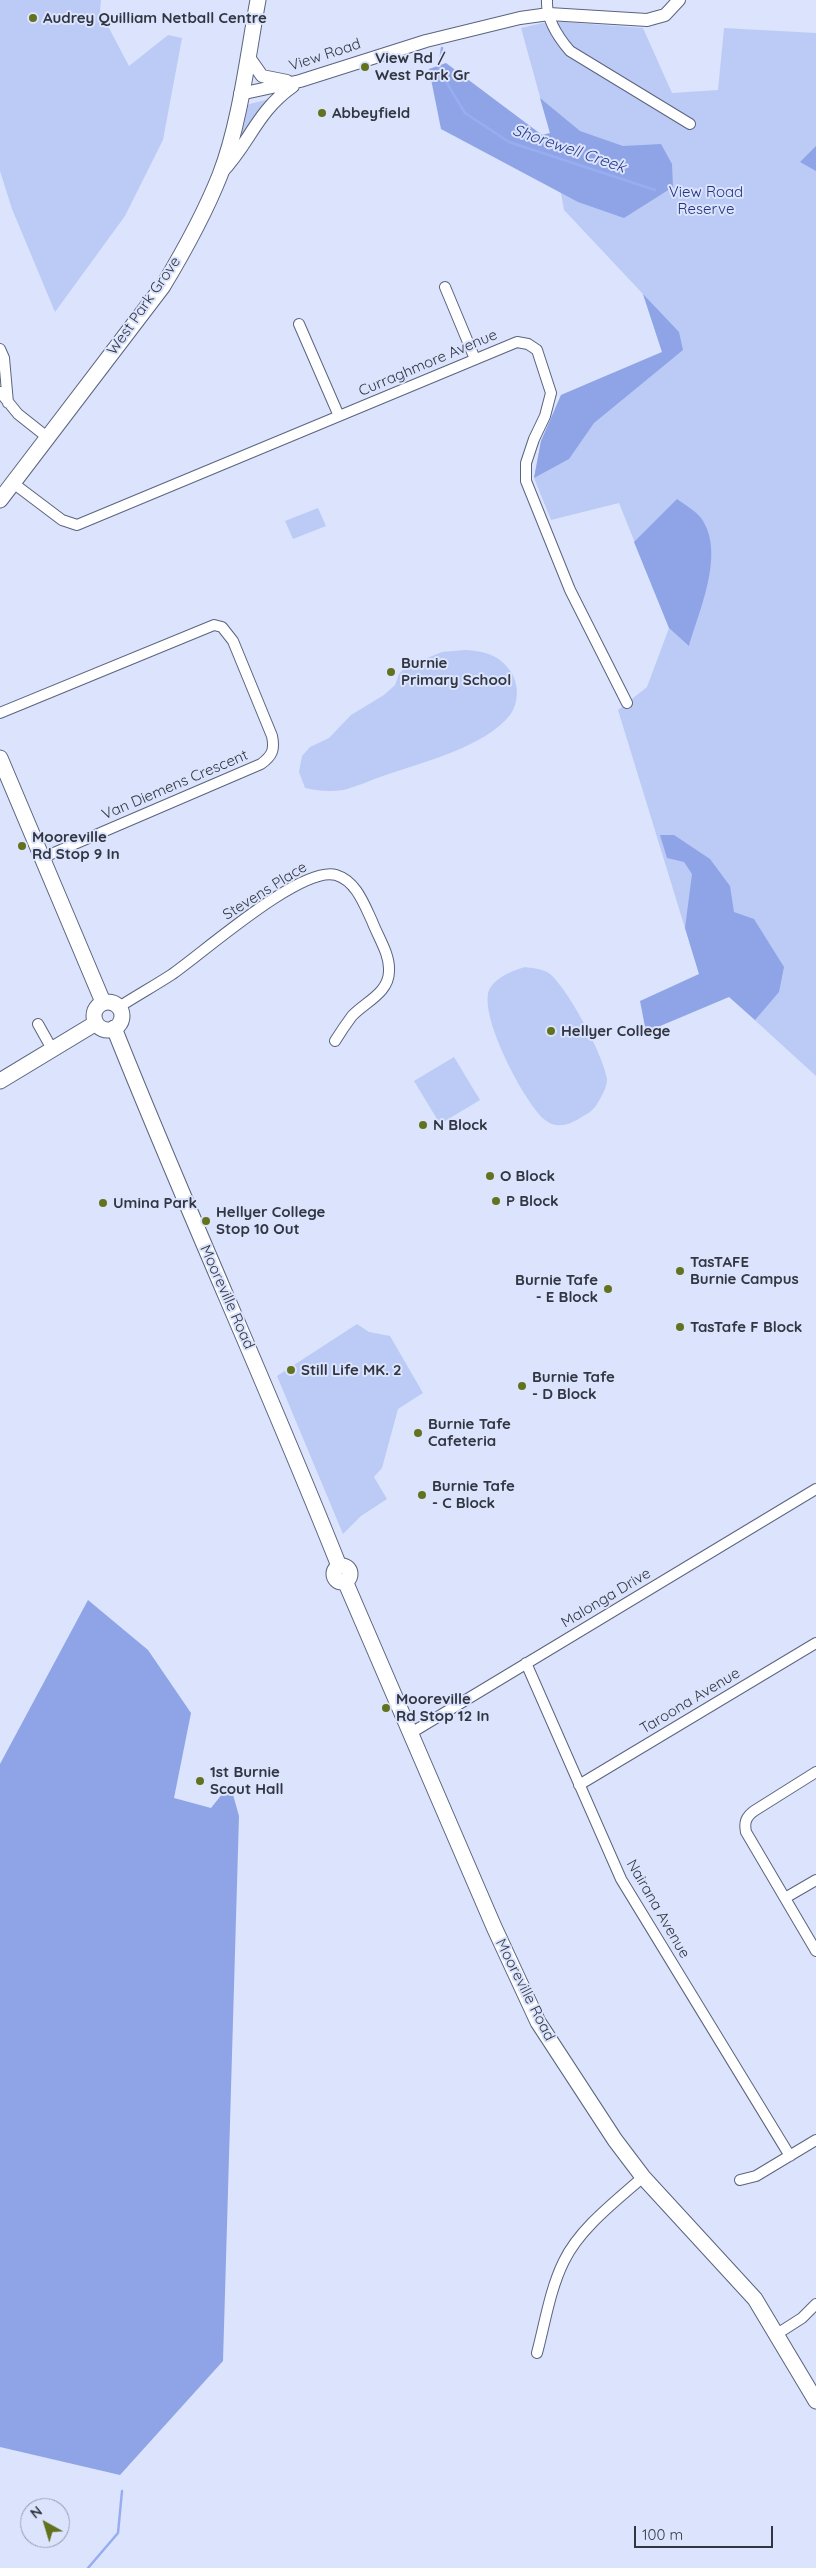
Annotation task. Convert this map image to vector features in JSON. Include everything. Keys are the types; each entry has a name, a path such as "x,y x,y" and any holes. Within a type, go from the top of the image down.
{"main road":[{"name":"West Park Grove","path":"0,500 163,286 180,258 220,174 240,94 258,0"},
{"path":"0,758 103,1002"},
{"path":"103,1002 112,1002 119,1007 122,1019 114,1028 106,1030 96,1023 96,1008 103,1002"},
{"path":"0,1080 96,1023"},
{"name":"Mooreville Road","path":"114,1028 182,1196 275,1406 339,1566 346,1566 350,1571 350,1576 345,1581 518,1982 538,2022 615,2140 643,2177 755,2299 816,2401"}],"street":[{"path":"547,0 549,14 557,36 570,51 690,124"},
{"name":"View Road","path":"240,94 300,81 385,53 468,29 549,14 647,20 665,15 679,0"},
{"path":"248,56 262,76 273,80 300,81"},
{"path":"220,174 234,160 268,107 300,81"},
{"path":"446,287 475,359"},
{"path":"299,324 339,416"},
{"name":"Curraghmore Avenue","path":"13,483 62,520 77,525 516,342 528,344 537,350 551,393 546,416 534,439 526,463 526,481 570,590 627,703"},
{"path":"0,349 4,358 8,404"},
{"path":"0,392 18,414 47,437"},
{"name":"Van Diemens Crescent","path":"0,713 214,625 222,626 233,641 272,736 274,746 271,756 261,764 42,858"},
{"name":"Stevens Place","path":"119,1007 172,974 254,912 302,882 316,876 335,875 352,884 361,898 387,954 389,971 384,987 353,1015 335,1041"},
{"path":"38,1024 52,1050"},
{"name":"Malonga Drive","path":"411,1733 816,1489"},
{"name":"Taroona Avenue","path":"579,1784 816,1643"},
{"name":"Nairana Avenue","path":"526,1663 621,1879 790,2156"},
{"path":"816,1772 747,1816 744,1824 746,1832 816,1951"},
{"path":"785,1898 816,1880"},
{"path":"740,2180 756,2176 816,2140"},
{"path":"536,2353 556,2281 564,2260 591,2224 643,2177"},
{"path":"777,2334 802,2318 816,2304"},
{"path":"802,2318 816,2316"}],"green space":[{"path":"0,0 101,0 100,11 129,66 168,35 182,38 163,140 125,216 55,312 12,209 0,171"},
{"name":"View Road Reserve","path":"551,21 643,28 672,93 718,90 724,28 816,33 816,1076 724,992 704,990 618,710 647,687 669,628 619,503 551,520 534,478 541,441 561,395 662,352 643,294 564,210 550,133 521,28"},
{"path":"269,99 238,146 246,105"},
{"path":"318,508 326,526 293,539 285,521"},
{"path":"479,651 497,658 507,666 514,677 517,688 515,705 510,715 499,726 469,745 451,753 353,787 333,791 305,788 299,772 302,756 310,747 329,738 351,715 384,695 395,685 399,674 410,662 420,661 442,652"},
{"path":"525,967 538,969 550,974 566,994 592,1040 607,1079 602,1095 592,1110 567,1124 549,1123 536,1111 515,1078 496,1036 490,1016 488,1000 490,988 501,977"},
{"path":"454,1057 480,1100 440,1124 414,1081"},
{"path":"357,1324 369,1332 390,1336 423,1393 398,1409 382,1468 374,1477 387,1499 361,1516 343,1534 277,1376"}],"shaded area":[{"path":"446,63 542,135 550,133 540,98 580,131 623,146 661,144 672,164 673,187 624,218 578,202 441,129 429,69"},
{"path":"816,146 816,171 800,162"},
{"path":"643,294 679,332 683,350 594,423 569,459 534,478 541,441 561,395 662,352"},
{"path":"677,499 701,518 708,532 711,547 708,582 689,646 669,628 634,542"},
{"path":"660,835 674,835 710,859 730,886 734,912 754,919 784,967 779,992 755,1020 729,997 646,1032 640,1001 699,974 685,928 692,874 684,862 667,858"},
{"path":"88,1600 148,1650 191,1713 174,1798 211,1808 230,1784 239,1816 223,2361 120,2475 0,2447 0,1764"}],"waterway":[{"name":"Shorewell Creek","path":"442,48 439,70 465,113 509,142 655,190"},
{"path":"88,2568 118,2533 122,2491"}],"place":[{"name":"Audrey Quilliam Netball Centre","path":"33,18"},
{"name":"View Rd / West Park Gr","path":"365,67"},
{"name":"Abbeyfield","path":"322,113"},
{"name":"Burnie Primary School","path":"391,672"},
{"name":"Mooreville Rd Stop 9 In","path":"22,846"},
{"name":"Hellyer College","path":"551,1031"},
{"name":"N Block","path":"423,1125"},
{"name":"O Block","path":"490,1176"},
{"name":"P Block","path":"496,1201"},
{"name":"Umina Park","path":"103,1203"},
{"name":"Hellyer College Stop 10 Out","path":"206,1221"},
{"name":"TasTAFE Burnie Campus","path":"680,1271"},
{"name":"Burnie Tafe - E Block","path":"608,1289"},
{"name":"TasTafe F Block","path":"680,1327"},
{"name":"Still Life MK. 2","path":"291,1370"},
{"name":"Burnie Tafe - D Block","path":"522,1386"},
{"name":"Burnie Tafe Cafeteria","path":"418,1433"},
{"name":"Burnie Tafe - C Block","path":"422,1495"},
{"name":"Mooreville Rd Stop 12 In","path":"386,1708"},
{"name":"1st Burnie Scout Hall","path":"200,1781"}]}
